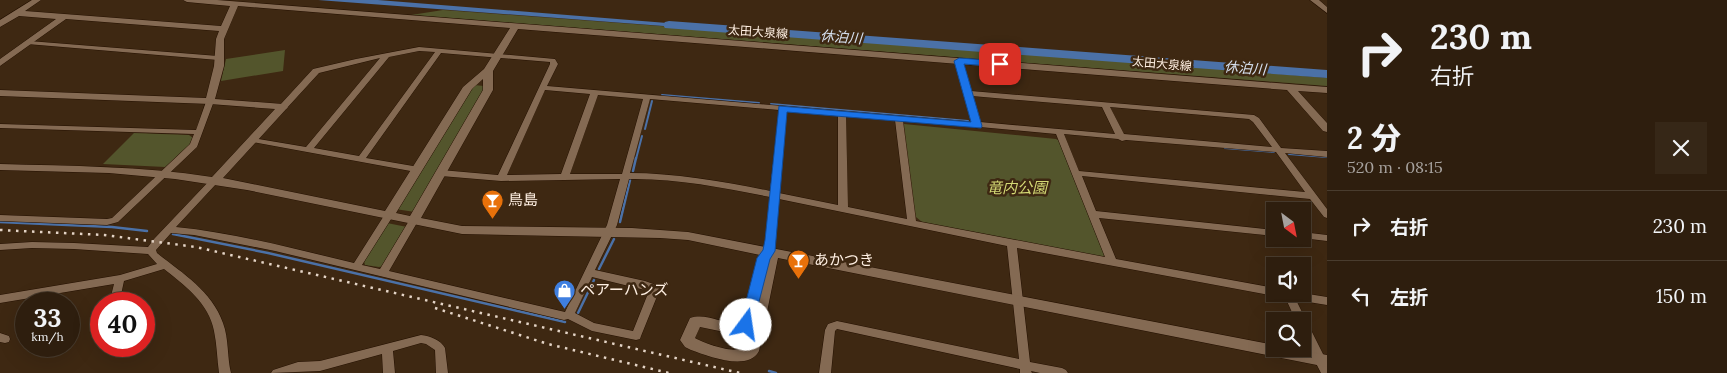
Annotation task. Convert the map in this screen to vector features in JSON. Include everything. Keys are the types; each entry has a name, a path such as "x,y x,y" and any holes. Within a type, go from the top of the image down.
{"street":[{"path":"0,24 37,0"},
{"name":"太田大泉線","path":"187,0 1327,90"},
{"path":"1314,0 1327,11"},
{"path":"0,218 112,222 118,218 194,145 197,132 210,101 218,66 220,38 235,4"},
{"path":"17,13 223,29"},
{"path":"0,63 64,17"},
{"path":"356,267 468,87 488,71 515,26"},
{"path":"29,43 218,58"},
{"path":"0,247 32,245 74,246 140,252 151,250 168,229 316,71 420,49 553,60 554,64 500,178"},
{"path":"361,159 439,51"},
{"path":"309,149 387,55"},
{"path":"959,61 981,126"},
{"path":"382,272 441,174 488,90 488,71"},
{"path":"1290,87 1326,128"},
{"path":"543,88 981,126 1000,131 1060,134 1281,153 1327,160"},
{"path":"565,176 595,92"},
{"path":"968,92 1251,117 1256,120 1327,215"},
{"path":"0,93 210,101 283,106"},
{"path":"569,315 610,230 647,97"},
{"path":"1104,104 1122,139"},
{"path":"769,251 764,258 746,325 738,329 705,322 695,322 687,340 689,344 740,356 752,351 772,260 769,251 783,108"},
{"path":"842,114 842,208"},
{"path":"899,119 912,223"},
{"path":"0,126 197,132"},
{"path":"1060,134 1112,262"},
{"path":"253,140 416,169"},
{"path":"1281,153 1327,154"},
{"path":"0,167 163,174 214,181 462,230 498,232 610,230 680,235 1018,299 1323,360"},
{"path":"1076,173 1313,196"},
{"path":"441,174 500,178 626,175 697,181 775,194 1012,244 1266,290"},
{"path":"1094,214 1266,231"},
{"path":"168,229 239,240 564,316 569,315 592,327 634,336 639,333 655,289 590,273"},
{"path":"1311,236 1327,238"},
{"path":"1012,244 1026,369"},
{"path":"151,250 154,255 210,306 218,325 223,347 225,373"},
{"path":"0,300 120,279 165,265"},
{"path":"117,292 120,279"},
{"path":"1311,298 1327,301"},
{"path":"825,373 830,330 837,325 1026,369 1062,373"},
{"path":"277,373 298,367 320,366 421,339 428,340 440,348 442,373"},
{"path":"1311,339 1323,360 1327,373"},
{"path":"387,348 389,373"}],"green space":[{"path":"443,10 1080,57 1327,78 1327,86 411,15"},
{"path":"285,50 283,71 221,81 226,59"},
{"path":"474,85 484,86 485,90 415,212 395,209"},
{"name":"竜内公園","path":"904,124 1056,139 1060,141 1106,254 1102,257 922,222 916,217"},
{"path":"134,133 189,135 193,138 190,144 165,167 103,164"},
{"path":"387,223 407,227 383,266 365,265 364,261"}],"water":[{"path":"318,0 378,0 692,25 690,28"}],"waterway":[{"name":"休泊川","path":"669,25 1327,74"},
{"path":"662,95 759,103"},
{"path":"645,129 652,101"},
{"path":"771,104 968,121"},
{"path":"636,159 642,136"},
{"path":"1225,148 1274,152"},
{"path":"1289,154 1327,157"},
{"path":"633,171 636,158"},
{"path":"620,222 630,180"},
{"path":"0,222 112,227 147,231"},
{"path":"173,234 268,253 565,322"},
{"path":"599,269 614,239"},
{"path":"578,313 594,280"},
{"path":"769,371 776,373"}],"railway":[{"path":"0,230 104,235 196,247 740,373"},
{"path":"435,308 548,344 669,373"}],"place":[{"name":"鳥島","path":"492,219"},
{"name":"あかつき","path":"798,279"},
{"name":"ペアーハンズ","path":"564,309"}],"route":[{"path":"746,325 764,258 769,251 772,240 783,108 977,126 959,61 1000,64"}]}
